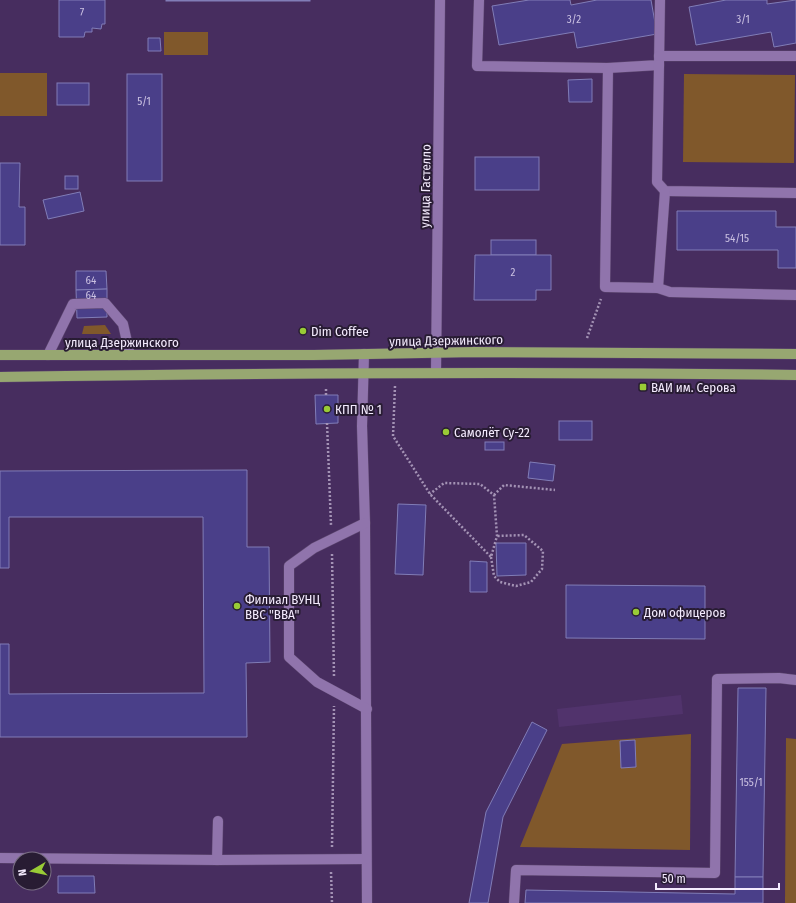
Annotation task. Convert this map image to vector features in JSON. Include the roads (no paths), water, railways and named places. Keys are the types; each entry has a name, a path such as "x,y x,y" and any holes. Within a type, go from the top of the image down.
{"main road":[{"name":"улица Дзержинского","path":"0,355 364,354 436,352 796,354"},
{"path":"0,377 364,372 796,375"}],"street":[{"name":"улица Гастелло","path":"436,372 440,0"},
{"path":"479,0 477,66 608,68 659,60 796,56"},
{"path":"658,288 665,191 657,182 660,0"},
{"path":"608,68 605,287 658,288 670,292 796,295"},
{"path":"665,191 796,193"},
{"path":"48,355 73,304 105,303 123,324 130,355"},
{"path":"364,354 362,426 365,523 366,903"},
{"path":"365,523 314,548 289,566 289,658 318,682 366,709"},
{"path":"514,903 516,870 715,873 717,679 779,678 796,680"},
{"path":"217,860 218,821"},
{"path":"0,858 217,860 366,858"}],"place":[{"name":"Dim Coffee","path":"303,331"},
{"name":"ВАИ им. Серова","path":"643,387"},
{"name":"КПП № 1","path":"327,409"},
{"name":"Самолёт Су-22","path":"446,432"},
{"name":"Филиал ВУНЦ ВВС \"ВВА\"","path":"237,606"},
{"name":"Дом офицеров","path":"636,612"}]}
